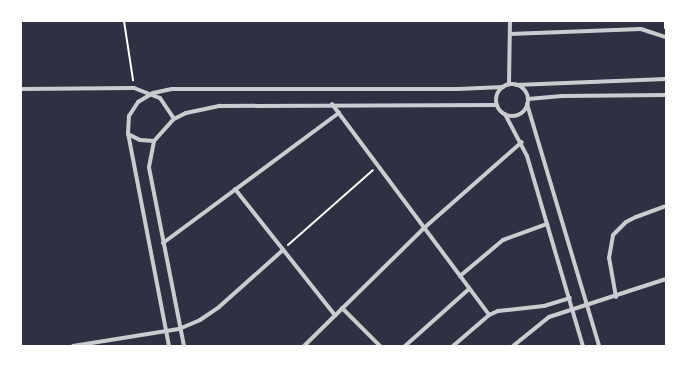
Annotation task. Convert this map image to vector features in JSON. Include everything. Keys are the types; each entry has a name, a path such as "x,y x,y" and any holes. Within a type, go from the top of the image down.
{"street":[{"path":"509,84 510,21"},
{"path":"510,34 641,29 666,37"},
{"path":"583,346 570,298 522,142 497,105 498,92 509,84 516,85 666,79"},
{"path":"504,114 520,113 527,104 528,99 522,88 516,85"},
{"path":"169,346 128,134 129,116 132,108 145,96 172,89 458,89 503,87"},
{"path":"21,89 134,88 153,93 166,104 174,119"},
{"path":"528,99 567,96 666,95"},
{"path":"184,346 179,329 149,167 154,141 174,119 186,113 220,106 332,104 497,105"},
{"path":"332,104 489,315"},
{"path":"527,104 599,346"},
{"path":"163,243 338,113"},
{"path":"128,134 140,140 154,141"},
{"path":"304,346 424,228 522,142"},
{"path":"235,189 335,315"},
{"path":"616,297 609,258 613,235 631,220 664,207"},
{"path":"460,276 503,240 547,224"},
{"path":"73,346 179,329 219,307 283,250"},
{"path":"513,346 540,323 573,310 616,297 666,279"},
{"path":"405,346 469,289"},
{"path":"453,346 489,315 509,308 544,306 570,298"},
{"path":"342,308 380,346"}],"path":[{"path":"124,21 134,88"},
{"path":"283,250 378,166"}]}
